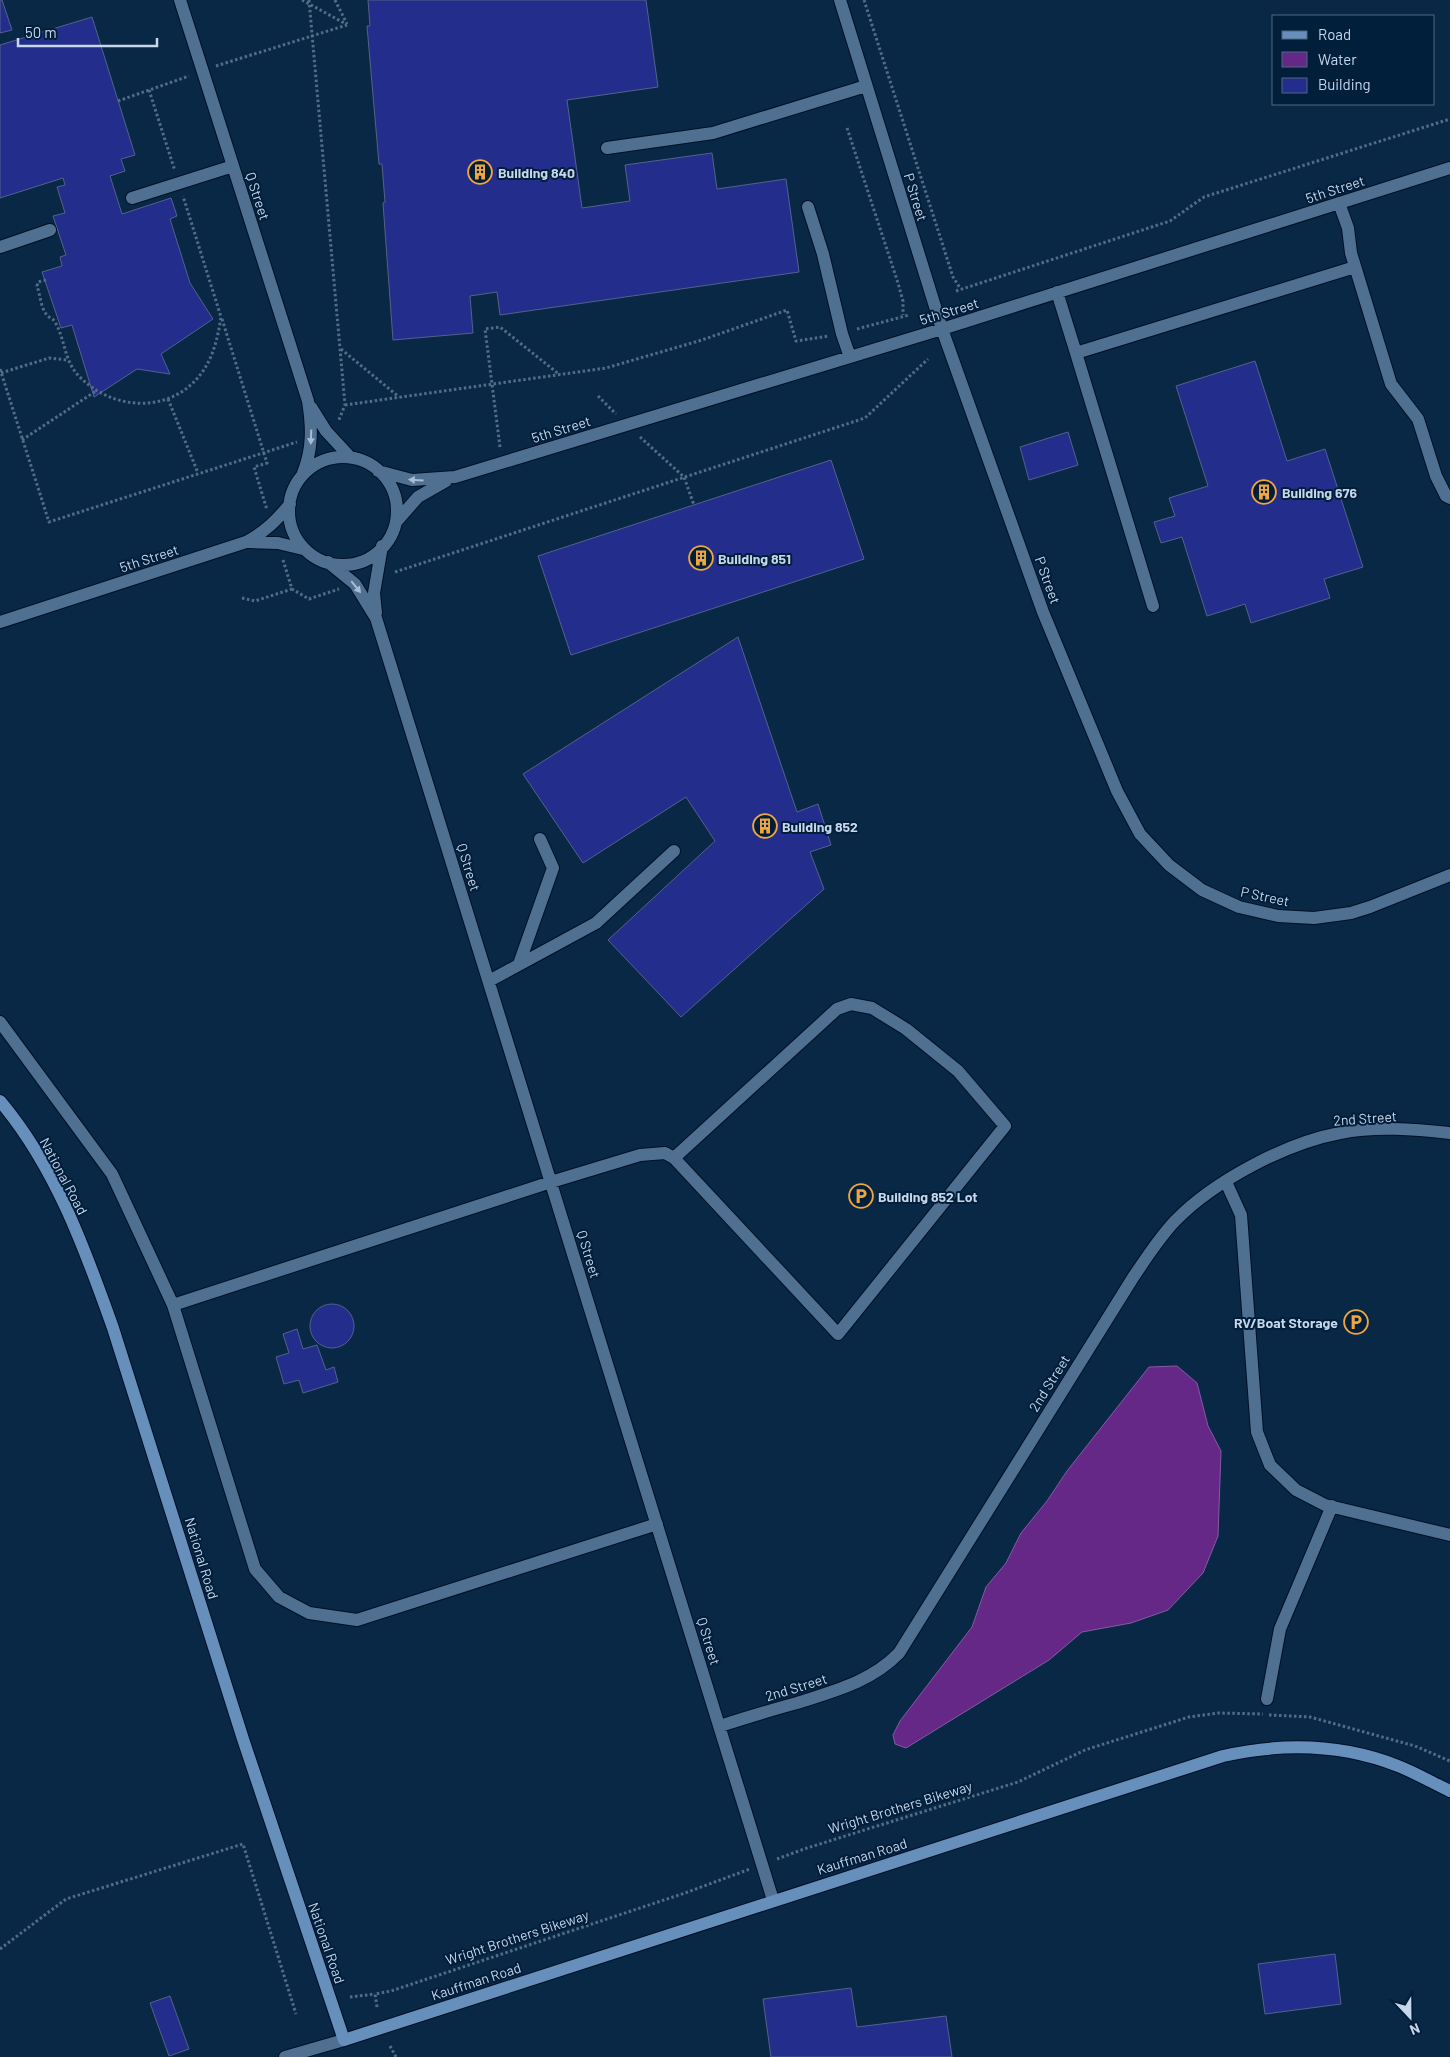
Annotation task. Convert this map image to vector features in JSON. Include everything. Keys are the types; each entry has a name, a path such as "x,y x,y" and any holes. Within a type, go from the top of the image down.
{"main road":[{"name":"National Road","path":"0,1101 39,1158 65,1205 102,1296 243,1739 344,2040"},
{"name":"Kauffman Road","path":"344,2040 1223,1756 1268,1748 1313,1748 1358,1754 1398,1766 1450,1791"}],"street":[{"name":"Q Street","path":"180,0 308,401 311,436 310,453 303,473"},
{"name":"P Street","path":"840,0 942,329 1043,612 1117,791 1128,813 1153,850 1184,878 1202,890 1239,907 1278,916 1314,918 1351,913 1450,875"},
{"path":"607,148 713,133 866,86"},
{"path":"132,198 233,166"},
{"name":"5th Street","path":"395,522 418,497 454,477 942,329 1450,168"},
{"path":"1339,203 1348,228 1355,267 1391,384 1418,419 1436,476 1446,496 1450,498"},
{"path":"808,207 823,254 842,334 850,357"},
{"path":"0,247 50,230"},
{"path":"1076,353 1355,267"},
{"path":"1057,292 1153,606"},
{"name":"Q Street","path":"308,401 326,431 350,457"},
{"path":"336,457 350,457 378,470 388,478 394,489 397,501 395,522 383,544 374,554 365,560 342,565 328,562 304,550 295,539 290,528 290,504 303,473 324,460 336,457"},
{"name":"5th Street","path":"378,470 412,480 454,477"},
{"name":"5th Street","path":"0,622 246,542 262,534 272,526 290,504"},
{"name":"5th Street","path":"246,542 278,543 304,550"},
{"name":"Q Street","path":"383,544 374,593 376,618 773,1900"},
{"name":"Q Street","path":"328,562 343,572 355,584 376,618"},
{"path":"519,964 553,868 540,839"},
{"path":"489,981 596,923 674,851"},
{"path":"173,1305 550,1182 640,1155 665,1153 674,1158 838,1334 1005,1126 958,1071 906,1029 872,1008 852,1004 837,1009 674,1158"},
{"path":"0,1022 112,1174 173,1305 255,1569 279,1597 309,1613 357,1620 657,1524"},
{"name":"2nd Street","path":"720,1726 839,1690 867,1678 886,1666 899,1653 1156,1243 1176,1220 1226,1182 1254,1165 1291,1147 1342,1132 1390,1129 1450,1133"},
{"path":"1226,1182 1241,1215 1257,1432 1270,1465 1296,1490 1332,1506 1450,1535"},
{"path":"1267,1699 1280,1629 1332,1506"},
{"name":"Kauffman Road","path":"285,2057 344,2040"}],"path":[{"path":"302,0 310,2 347,25"},
{"path":"335,0 347,25"},
{"path":"864,0 958,289 1170,221 1204,197 1450,119"},
{"path":"310,2 346,405 337,425"},
{"path":"118,101 312,34 347,25"},
{"path":"149,90 267,463 254,467 269,515"},
{"path":"847,128 898,283 903,301 903,315"},
{"path":"46,280 38,282 37,286 45,313 56,322 67,360 78,374 96,391 107,397 131,404 156,403 168,399 191,385 204,370 215,346 221,317"},
{"path":"346,405 614,366 702,340 786,310 796,341 842,334 903,315 909,315"},
{"path":"502,462 485,329 500,327 560,375"},
{"path":"341,349 400,398"},
{"path":"67,360 50,358 1,371 49,522 298,442"},
{"path":"395,572 865,418 928,359"},
{"path":"22,440 96,391"},
{"path":"168,399 198,473"},
{"path":"684,477 694,505"},
{"path":"281,556 292,589 309,599 340,589"},
{"path":"242,598 255,601 292,589"},
{"name":"Wright Brothers Bikeway","path":"350,1997 391,1991 685,1893 807,1848 1018,1782 1097,1746 1202,1715 1232,1713 1310,1717 1415,1746 1450,1761"},
{"path":"0,1949 66,1899 243,1844 296,2014"},
{"path":"374,1994 377,2008"},
{"path":"390,2046 396,2057"}],"water":[{"path":"1177,1366 1197,1383 1208,1426 1221,1451 1218,1536 1203,1573 1168,1610 1131,1623 1082,1632 1049,1660 906,1748 895,1744 893,1735 900,1721 972,1627 986,1587 1006,1563 1021,1533 1149,1367"}],"building":[{"path":"0,0 2,0 12,30 0,33"},
{"name":"Building 840","path":"368,0 646,0 658,87 567,100 582,208 630,201 625,165 712,153 717,189 786,179 799,272 500,315 497,292 470,296 473,333 393,340 382,164 379,164 367,26 370,26"},
{"path":"92,17 135,155 121,159 125,171 110,176 122,214 171,198 177,216 170,219 190,283 213,319 161,354 170,374 137,369 94,397 72,325 61,328 42,272 62,266 60,257 66,255 53,216 65,213 57,187 65,185 63,178 0,198 0,45"},
{"name":"Building 676","path":"1255,361 1287,461 1325,449 1363,567 1324,579 1330,598 1251,623 1245,604 1207,616 1182,537 1161,543 1154,522 1175,516 1169,498 1208,486 1176,386"},
{"path":"1068,432 1078,465 1029,480 1020,447"},
{"name":"Building 851","path":"831,460 864,559 571,655 538,556"},
{"name":"Building 852","path":"738,637 797,812 818,804 831,845 810,852 824,889 681,1017 608,940 715,841 686,797 583,863 523,774"},
{"path":"336,1304 348,1310 353,1317 353,1335 348,1342 341,1347 328,1348 316,1342 311,1335 310,1322 316,1310 323,1305"},
{"path":"297,1329 303,1349 317,1345 326,1370 334,1367 338,1382 303,1393 299,1380 284,1384 276,1357 289,1353 283,1334"},
{"path":"1335,1954 1341,2004 1265,2014 1258,1964"},
{"path":"851,1988 857,2027 946,2016 952,2057 771,2057 763,1999"},
{"path":"170,1996 189,2049 169,2056 150,2003"}],"place":[{"name":"Building 840","path":"480,172"},
{"name":"Building 676","path":"1264,492"},
{"name":"Building 851","path":"701,558"},
{"name":"Building 852","path":"765,826"},
{"name":"Building 852 Lot","path":"861,1196"},
{"name":"RV/Boat Storage","path":"1356,1322"}]}
